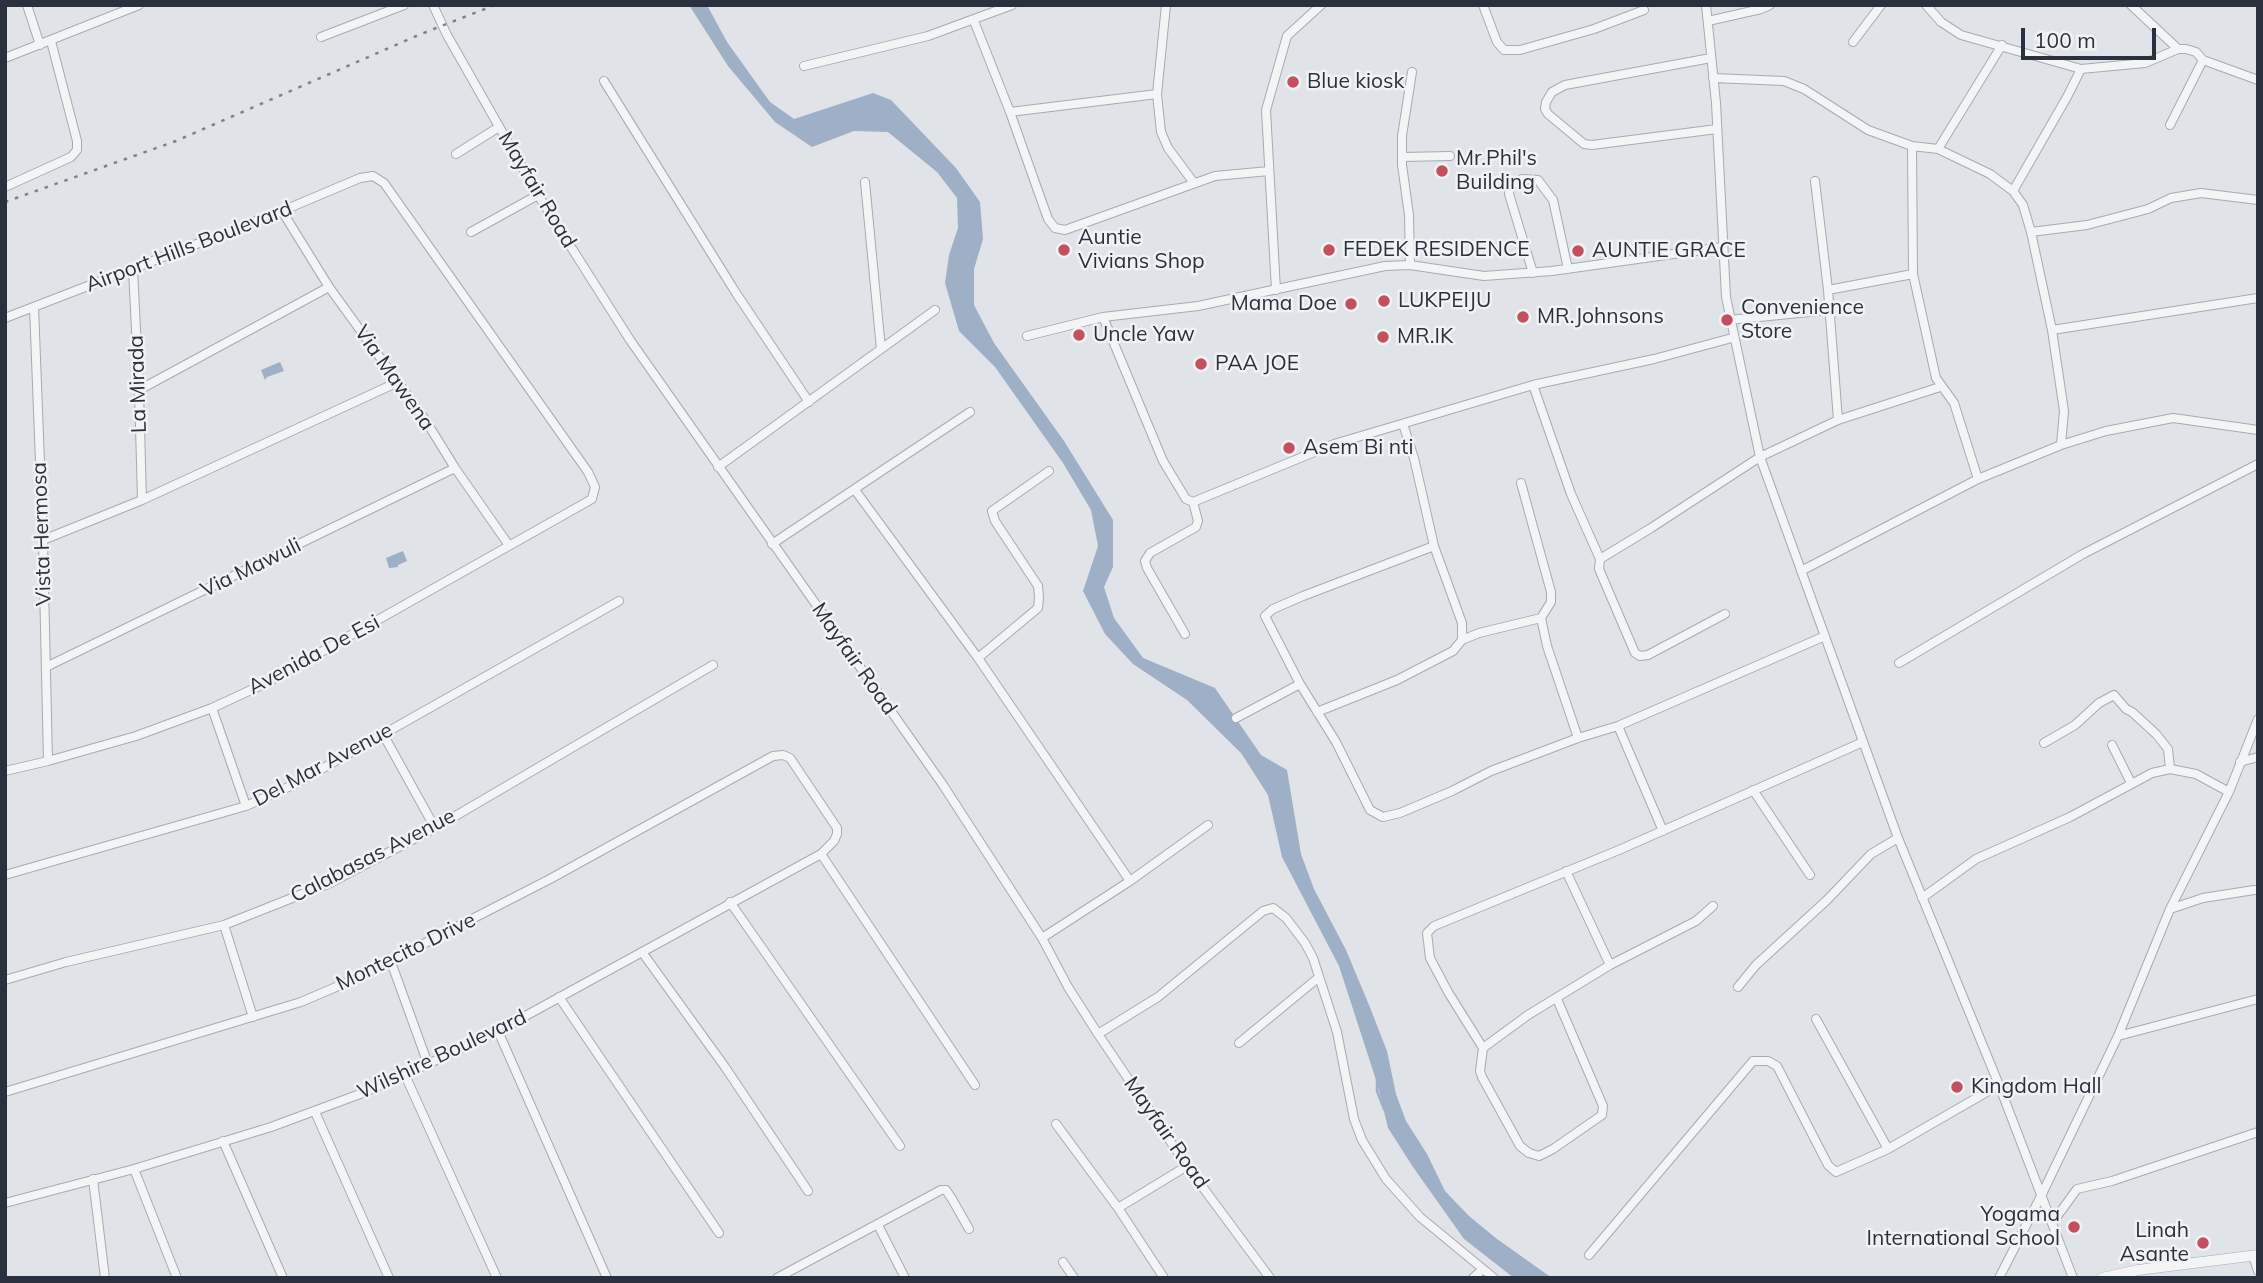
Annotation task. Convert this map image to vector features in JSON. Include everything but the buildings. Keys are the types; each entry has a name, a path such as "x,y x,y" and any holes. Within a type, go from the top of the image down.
{"street":[{"path":"27,5 40,45"},
{"path":"5,58 139,5"},
{"path":"321,37 404,5"},
{"name":"Mayfair Road","path":"433,5 447,36 538,195 630,340 943,785 1042,938 1068,987 1098,1034 1187,1166 1270,1278"},
{"path":"804,66 928,36 1012,5"},
{"path":"1166,5 1157,94 1161,132 1168,148 1194,183"},
{"path":"1276,290 1266,110 1287,36 1321,5"},
{"path":"1483,5 1497,42 1504,50 1520,50 1569,36 1644,10"},
{"path":"1706,5 1729,320 1759,457 1898,838 1999,1085 2073,1278"},
{"path":"1708,21 1770,5"},
{"path":"1853,42 1881,5"},
{"path":"1926,5 1952,31 1961,35 2081,69 2145,62 2178,49 2186,49 2196,52 2203,60 2258,80"},
{"path":"2131,5 2178,49"},
{"path":"974,21 1043,206 1055,228 1065,230 1214,176 1269,171"},
{"path":"5,187 71,157 77,150 51,41"},
{"path":"1938,149 2002,45"},
{"path":"1711,58 1565,85 1552,92 1545,109 1584,144 1592,145 1717,129"},
{"path":"2170,125 2203,60"},
{"path":"2013,191 2081,69"},
{"path":"1410,265 1402,136 1412,72"},
{"path":"1713,78 1784,81 1804,89 1868,130 1912,146 1938,149 1990,174 2013,191 2023,205 2031,232 2052,330 2064,411 2061,445"},
{"path":"604,81 736,293 809,402"},
{"path":"1010,112 1157,94"},
{"path":"456,154 499,127"},
{"path":"1912,146 1913,274 1933,366 1940,387 1954,403 1978,479"},
{"path":"1402,157 1450,156"},
{"name":"Airport Hills Boulevard","path":"5,318 282,211 360,177 373,176 384,183 588,472 595,487"},
{"path":"1534,273 1509,194 1510,186 1522,179 1538,180 1553,200 1568,269"},
{"path":"1815,181 1828,290 1838,420"},
{"path":"865,182 881,349"},
{"path":"2031,232 2087,225 2135,213 2171,198 2201,193 2258,200"},
{"path":"471,232 538,195"},
{"name":"Via Mawena","path":"282,211 329,287 398,382 508,544"},
{"path":"1027,336 1103,317 1198,306 1385,266 1410,265 1485,276 1568,269 1723,247"},
{"name":"La Mirada","path":"133,269 142,500"},
{"path":"1828,290 1913,274"},
{"path":"139,390 329,287"},
{"path":"2052,330 2258,298"},
{"name":"Vista Hermosa","path":"34,306 48,761"},
{"path":"718,467 935,310"},
{"path":"1729,320 1829,310"},
{"path":"1103,317 1163,461 1186,499 1193,502 1334,444 1533,386 1654,359 1732,338"},
{"path":"43,540 142,500 398,382"},
{"path":"1533,386 1571,494 1600,559 1599,569 1636,653 1640,656 1648,655 1725,614"},
{"path":"1600,559 1759,457 1838,420 1940,387"},
{"path":"772,544 970,412"},
{"path":"1801,570 1978,479 2061,445 2127,425 2173,418 2258,430"},
{"path":"1403,424 1414,458 1434,546 1462,623 1462,640"},
{"path":"1899,663 2083,554 2258,464"},
{"name":"Via Mawuli","path":"46,667 455,468"},
{"path":"978,658 1038,607 1039,597 1038,586 995,522 992,510 1049,471"},
{"path":"1521,483 1551,592 1551,602 1541,618 1547,646 1578,738"},
{"name":"Avenida De Esi","path":"5,771 136,736 212,708 320,654 508,544 592,499 595,487"},
{"path":"855,490 978,658 1130,881"},
{"path":"1185,634 1147,568 1146,561 1150,553 1196,527 1198,521 1193,502"},
{"path":"1434,546 1303,596 1265,616 1300,684 1336,742 1370,810 1383,817 1400,813 1452,791 1491,771 1618,726 1825,636"},
{"name":"Del Mar Avenue","path":"5,874 246,806 295,784 619,601"},
{"path":"1317,712 1397,680 1453,651 1462,640 1479,633 1541,618"},
{"path":"1462,623 1479,633"},
{"name":"Calabasas Avenue","path":"5,980 66,962 225,925 330,883 435,828 713,665"},
{"path":"1236,718 1300,684"},
{"path":"2044,743 2075,725 2099,703 2114,695 2156,734 2168,749 2170,769"},
{"path":"212,708 246,806"},
{"path":"1999,1278 2118,1036 2170,909 2229,792 2258,719"},
{"path":"1618,726 1663,831"},
{"path":"383,734 435,828"},
{"path":"1557,999 1603,1106 1602,1115 1539,1156 1520,1146 1480,1071 1483,1048 1430,958 1427,933 1440,922 1468,913 1663,831 1863,742"},
{"path":"2112,745 2131,783"},
{"name":"Montecito Drive","path":"5,1092 301,1002 391,962 550,879 773,756 783,755 790,758 837,828 834,841 821,854"},
{"path":"2240,762 2258,757"},
{"path":"1922,898 1976,859 2070,817 2152,773 2170,769 2196,774 2229,792"},
{"path":"1754,790 1810,875"},
{"path":"1042,938 1130,881 1208,825"},
{"path":"1738,987 1756,965 1827,900 1871,854 1898,838"},
{"path":"821,854 975,1085"},
{"name":"Wilshire Boulevard","path":"5,1203 134,1168 315,1112 405,1075 498,1031 821,854"},
{"path":"1566,871 1610,965"},
{"path":"2170,909 2203,898 2254,890"},
{"path":"730,902 900,1146"},
{"path":"1483,1048 1528,1015 1610,965 1685,927 1713,906"},
{"path":"1098,1034 1158,997 1263,911 1273,908 1286,918 1306,943 1313,958 1337,1032 1354,1119 1362,1140 1387,1179 1420,1217 1494,1278"},
{"path":"225,925 253,1017"},
{"path":"642,952 725,1067 808,1191"},
{"path":"391,962 428,1065"},
{"path":"1239,1043 1318,978"},
{"path":"559,997 719,1233"},
{"path":"2118,1036 2258,999"},
{"path":"1816,1019 1888,1149"},
{"path":"498,1031 607,1278"},
{"path":"1589,1255 1753,1062 1768,1060 1777,1066 1828,1165 1836,1172 1844,1171 1888,1149 1999,1085"},
{"path":"405,1075 497,1278"},
{"path":"315,1112 389,1278"},
{"path":"1056,1124 1118,1208 1164,1278"},
{"path":"2053,1222 2077,1189 2112,1181 2258,1132"},
{"path":"223,1141 283,1278"},
{"path":"1118,1208 1187,1166"},
{"path":"134,1168 177,1278"},
{"path":"93,1179 105,1278"},
{"path":"777,1278 941,1190 946,1191 952,1199 969,1228"},
{"path":"878,1225 905,1278"},
{"path":"2102,1278 2255,1256 2258,1271"},
{"path":"1063,1262 1074,1278"},
{"path":"1472,1278 1483,1269"}],"water":[{"path":"689,5 707,5 727,42 770,102 794,119 873,93 891,100 956,168 980,202 983,239 974,269 974,305 994,343 1064,441 1113,520 1113,567 1104,587 1114,618 1143,658 1215,688 1261,755 1287,770 1301,854 1314,889 1346,950 1369,1005 1387,1051 1396,1094 1406,1121 1427,1154 1445,1191 1497,1239 1552,1278 1514,1278 1464,1239 1413,1167 1388,1128 1377,1083 1339,966 1282,857 1268,795 1241,753 1187,700 1133,664 1105,634 1083,591 1098,546 1091,510 1063,463 995,367 959,331 945,283 949,255 958,228 957,198 937,172 888,132 854,131 812,147 775,122 728,66"},
{"path":"280,362 284,371 265,380 261,370"},
{"path":"403,551 407,561 398,567 389,568 386,558"}],"waterway":[{"path":"1377,1078 1377,1091 1384,1109"}],"railway":[{"path":"5,202 176,141 421,34 495,5"}],"place":[{"name":"Blue kiosk","path":"1293,82"},
{"name":"Mr.Phil's Building","path":"1442,171"},
{"name":"Auntie Vivians Shop","path":"1064,250"},
{"name":"FEDEK RESIDENCE","path":"1329,250"},
{"name":"AUNTIE GRACE","path":"1578,251"},
{"name":"LUKPEIJU","path":"1384,301"},
{"name":"Mama Doe","path":"1351,304"},
{"name":"MR.Johnsons","path":"1523,317"},
{"name":"Convenience Store","path":"1727,320"},
{"name":"Uncle Yaw","path":"1079,335"},
{"name":"MR.IK","path":"1383,337"},
{"name":"PAA JOE","path":"1201,364"},
{"name":"Asem Bi nti","path":"1289,448"},
{"name":"Kingdom Hall","path":"1957,1087"},
{"name":"Yogama International School","path":"2074,1227"},
{"name":"Linah Asante","path":"2203,1243"}]}
